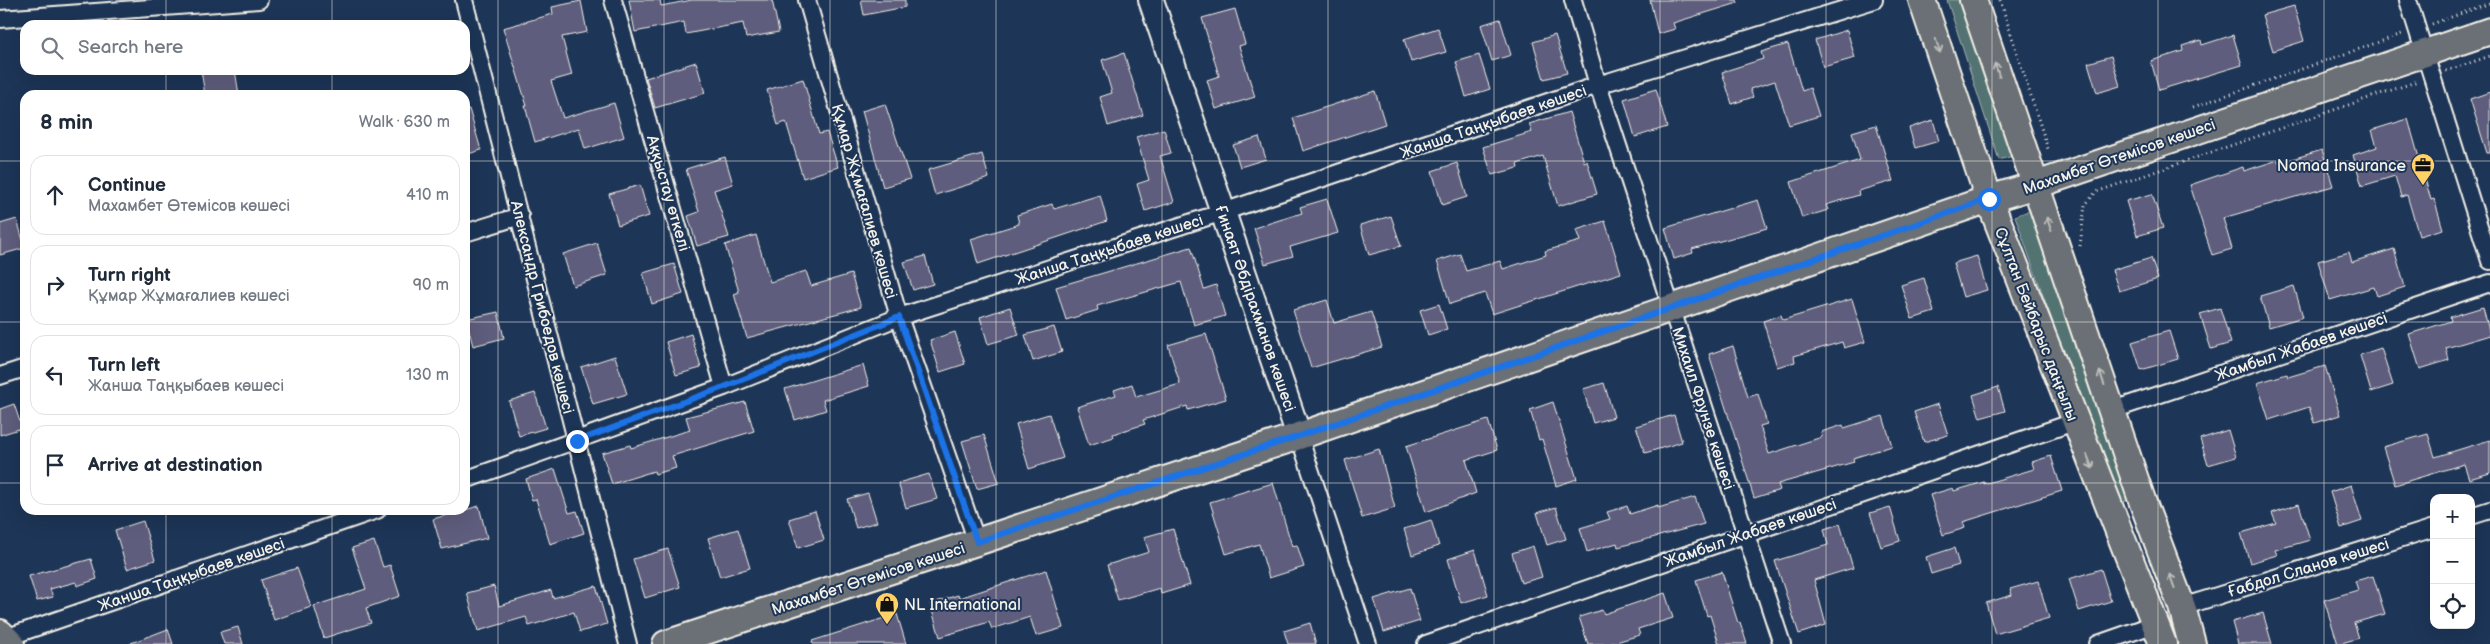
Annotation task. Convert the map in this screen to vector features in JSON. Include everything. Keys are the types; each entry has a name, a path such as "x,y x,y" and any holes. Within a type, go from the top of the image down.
{"main road":[{"name":"Сұлтан Бейбарыс даңғылы","path":"1922,0 1989,199 2074,422 2159,634"},
{"path":"1973,0 2143,503 2182,607 2192,644"},
{"name":"Махамбет Өтемісов көшесі","path":"666,644 1299,436 1989,199 2036,185 2490,31"}],"street":[{"path":"0,19 259,0"},
{"name":"Александр Грибоедов көшесі","path":"464,0 469,20"},
{"name":"Аққыстау өткелі","path":"613,0 724,387"},
{"name":"Құмар Жұмағалиев көшесі","path":"807,0 899,317 977,542"},
{"name":"Ғинаят Әбдірахманов көшесі","path":"1152,0 1368,644"},
{"name":"Михаил Фрунзе көшесі","path":"1572,0 1671,309 1782,644"},
{"name":"Жанша Таңқыбаев көшесі","path":"470,478 724,387 899,317 1223,212 1598,85 1874,0"},
{"path":"2408,0 2490,261"},
{"name":"Александр Грибоедов көшесі","path":"470,23 628,644"},
{"path":"470,231 520,216"},
{"name":"Жамбыл Жабаев көшесі","path":"2113,410 2490,283"},
{"path":"0,376 20,370"},
{"name":"Жамбыл Жабаев көшесі","path":"1426,644 2074,422"},
{"path":"2475,515 2490,510"},
{"name":"Жанша Таңқыбаев көшесі","path":"5,638 362,515"},
{"name":"Ғабдол Сланов көшесі","path":"2182,607 2430,529"},
{"path":"2098,644 2159,634"}],"path":[{"path":"2080,246 2085,204 2096,192 2425,53 2490,3"},
{"path":"2192,107 2425,53 2490,56"}],"green space":[{"path":"1947,0 1965,0 2016,155 1999,160"},
{"path":"2031,210 2134,498 2117,504 2015,216"}],"building":[{"path":"629,0 660,0 661,6 692,0 772,0 779,32 746,38 743,23 686,34 684,22 635,32"},
{"path":"861,0 905,0 905,7 864,15"},
{"path":"1650,0 1737,0 1738,3 1673,23 1675,29 1658,34"},
{"path":"581,1 587,32 562,37 572,75 551,81 563,118 614,103 624,137 585,149 579,128 535,142 525,106 527,106 503,28 553,14 552,7"},
{"path":"2294,6 2304,41 2273,51 2262,15"},
{"path":"1235,9 1245,44 1239,46 1255,97 1216,109 1207,80 1219,76 1202,18"},
{"path":"1500,19 1511,55 1492,61 1481,25"},
{"path":"1438,28 1446,52 1411,62 1404,39"},
{"path":"1847,30 1855,58 1823,67 1815,40"},
{"path":"1555,35 1567,73 1544,79 1533,42"},
{"path":"2233,35 2242,65 2159,90 2151,61 2183,51 2182,46 2201,40 2202,45"},
{"path":"1788,44 1802,91 1810,88 1819,116 1789,125 1775,81 1750,89 1753,97 1732,104 1722,72 1763,59 1761,52"},
{"path":"1124,53 1143,115 1108,126 1100,97 1112,93 1102,60"},
{"path":"1479,55 1490,89 1466,97 1456,62"},
{"path":"2111,56 2120,86 2097,93 2088,63"},
{"path":"696,62 705,93 655,108 646,78"},
{"path":"202,75 236,75 238,90 204,90"},
{"path":"803,79 819,134 827,132 838,167 803,178 786,122 778,125 767,90"},
{"path":"1656,89 1667,127 1635,137 1624,99"},
{"path":"1375,91 1385,124 1303,151 1293,118"},
{"path":"2490,92 2490,153 2487,153 2470,99"},
{"path":"885,104 910,179 883,187 862,111"},
{"path":"470,112 481,150 470,153"},
{"path":"1569,112 1584,162 1587,161 1597,194 1558,206 1543,156 1517,164 1518,168 1492,175 1483,147 1532,132 1529,124"},
{"path":"2408,119 2431,200 2434,199 2443,229 2419,236 2407,195 2401,197 2395,176 2362,186 2353,155 2377,147 2372,130"},
{"path":"1933,120 1939,141 1915,148 1909,128"},
{"path":"1876,125 1893,181 1858,191 1859,195 1826,205 1828,210 1802,218 1791,182 1860,160 1852,132"},
{"path":"1164,129 1171,153 1160,156 1174,202 1145,211 1137,184 1149,180 1136,137"},
{"path":"1259,137 1266,159 1240,167 1233,145"},
{"path":"2322,150 2333,186 2223,218 2232,249 2212,255 2190,185 2243,167 2244,171 2278,160 2279,163"},
{"path":"982,154 989,178 935,195 928,170"},
{"path":"725,157 733,184 714,190 729,237 697,246 688,216 699,212 686,169"},
{"path":"1457,163 1467,197 1442,205 1432,171"},
{"path":"640,185 649,216 618,225 609,194"},
{"path":"2152,194 2163,228 2137,236 2126,201"},
{"path":"1100,195 1107,221 978,264 971,239 1019,224 1017,215 1052,204 1054,209"},
{"path":"1327,199 1338,233 1290,247 1293,256 1265,264 1254,228 1302,213 1300,207"},
{"path":"1758,200 1767,228 1692,249 1693,253 1674,259 1665,228"},
{"path":"1391,216 1401,246 1369,255 1360,225"},
{"path":"17,219 20,230 20,249 0,255 0,224"},
{"path":"1605,221 1621,273 1492,314 1485,293 1450,304 1437,261 1460,254 1466,271 1500,261 1503,269 1546,255 1545,251 1580,241 1576,230"},
{"path":"756,235 770,282 806,271 811,286 851,274 861,307 747,338 734,294 739,292 725,245"},
{"path":"597,243 607,275 573,286 563,254"},
{"path":"1191,247 1204,289 1216,285 1225,316 1194,325 1181,282 1097,306 1098,310 1066,320 1056,287"},
{"path":"2394,249 2405,287 2377,296 2374,287 2330,300 2318,261 2349,252 2352,262"},
{"path":"925,256 933,284 913,290 904,262"},
{"path":"1977,256 1987,290 1963,297 1953,263"},
{"path":"2151,258 2158,279 2119,291 2112,270"},
{"path":"674,264 683,294 652,304 643,273"},
{"path":"1924,278 1934,312 1912,319 1901,285"},
{"path":"2294,286 2303,317 2269,327 2260,296"},
{"path":"1852,299 1865,342 1844,348 1842,342 1794,356 1795,362 1777,367 1763,321 1781,315 1783,320"},
{"path":"1327,300 1334,323 1371,312 1382,347 1311,368 1293,310"},
{"path":"1439,304 1447,329 1428,335 1420,310"},
{"path":"1010,307 1019,335 988,344 980,317"},
{"path":"2483,307 2490,335 2446,348 2449,360 2420,369 2409,334 2451,321 2450,317"},
{"path":"2220,308 2231,343 2211,349 2200,314"},
{"path":"498,312 504,338 473,346 470,334 470,318"},
{"path":"1054,327 1062,352 1033,361 1025,335"},
{"path":"2169,331 2178,359 2141,370 2132,342"},
{"path":"955,332 965,364 940,372 930,340"},
{"path":"691,334 701,368 676,375 666,342"},
{"path":"1206,334 1226,399 1188,410 1187,406 1143,420 1145,424 1113,434 1114,437 1089,445 1077,407 1116,395 1114,390 1132,384 1136,397 1180,384 1168,345"},
{"path":"1733,346 1748,397 1758,394 1767,424 1760,426 1769,454 1822,437 1821,432 1843,425 1844,428 1883,416 1892,446 1853,458 1854,462 1778,484 1780,490 1754,498 1709,354"},
{"path":"2381,348 2393,385 2371,392 2360,355"},
{"path":"615,356 627,394 593,404 581,367"},
{"path":"863,365 869,386 823,400 826,410 795,420 785,389"},
{"path":"2325,366 2340,415 2314,423 2309,407 2269,420 2257,383 2287,374 2288,377"},
{"path":"1604,383 1614,417 1593,423 1583,389"},
{"path":"1998,387 2005,411 1980,418 1973,395"},
{"path":"535,393 546,428 519,436 509,401"},
{"path":"745,402 754,431 672,456 676,468 655,474 654,471 612,484 602,453 630,445 631,448 690,430 686,417"},
{"path":"1553,402 1577,479 1556,486 1542,439 1539,440 1530,410"},
{"path":"14,404 20,422 20,429 0,435 0,409"},
{"path":"1938,404 1948,435 1924,442 1914,412"},
{"path":"1049,414 1063,458 1029,469 1016,424"},
{"path":"1674,415 1682,442 1645,453 1636,426"},
{"path":"1488,420 1497,450 1466,460 1476,493 1426,512 1406,446"},
{"path":"2228,430 2236,457 2208,465 2200,439"},
{"path":"2428,434 2435,457 2490,440 2490,473 2469,479 2464,464 2395,485 2383,447"},
{"path":"984,435 999,483 977,489 962,441"},
{"path":"1379,449 1395,508 1362,518 1345,460"},
{"path":"2051,456 2062,491 1963,522 1965,528 1943,535 1930,495 1953,488 1954,491 1984,482 1984,484 2034,469 2032,462"},
{"path":"555,469 569,513 577,511 584,533 550,544 536,499 532,500 526,479"},
{"path":"929,474 937,499 906,508 898,483"},
{"path":"1273,483 1292,546 1297,545 1304,567 1269,578 1259,544 1226,554 1210,502"},
{"path":"2351,485 2362,521 2341,528 2330,492"},
{"path":"868,493 877,522 856,528 847,499"},
{"path":"1695,497 1704,524 1618,547 1617,543 1587,552 1580,528 1610,519 1607,512 1627,506 1630,514 1658,505 1658,508"},
{"path":"2299,504 2310,540 2275,550 2277,555 2250,563 2241,533 2276,523 2272,513"},
{"path":"479,506 487,538 442,549 433,519 447,515 470,515 470,509"},
{"path":"1556,507 1566,539 1547,545 1537,513"},
{"path":"1890,507 1900,541 1881,547 1870,513"},
{"path":"815,511 824,540 798,548 789,519"},
{"path":"1431,520 1439,546 1412,555 1404,529"},
{"path":"143,521 155,560 127,569 115,530"},
{"path":"1840,524 1853,568 1814,580 1826,625 1799,634 1775,561 1828,545 1824,529"},
{"path":"738,529 750,568 720,577 708,538"},
{"path":"1173,529 1190,585 1161,594 1160,588 1118,600 1107,565 1149,552 1144,537"},
{"path":"374,541 383,567 390,565 400,596 366,608 371,623 324,638 314,606 366,589 352,548"},
{"path":"1533,546 1542,577 1521,583 1512,553"},
{"path":"1954,548 1959,565 1931,574 1926,557"},
{"path":"668,549 680,587 645,598 633,559"},
{"path":"1475,550 1488,595 1461,603 1448,559"},
{"path":"91,559 97,579 77,586 76,582 50,589 53,597 37,601 29,576"},
{"path":"297,568 311,607 274,620 261,580"},
{"path":"2101,569 2111,601 2079,611 2069,579"},
{"path":"1046,570 1063,628 1036,636 1030,617 992,629 989,622 940,637 930,604 958,595 959,598"},
{"path":"1722,572 1738,623 1740,622 1747,644 1719,644 1710,615 1707,616 1696,580"},
{"path":"2373,576 2385,614 2354,623 2359,638 2338,644 2324,600 2358,590 2355,581"},
{"path":"2038,581 2049,618 1995,634 1986,603 2012,595 2010,589"},
{"path":"494,586 499,606 551,590 553,598 596,586 607,624 580,632 574,612 529,626 526,617 478,631 467,593"},
{"path":"1410,588 1420,621 1384,632 1374,599"},
{"path":"1665,593 1673,618 1638,629 1640,635 1609,644 1588,644 1579,617 1602,610 1604,614"},
{"path":"2263,613 2272,644 2238,644 2232,622"},
{"path":"897,614 906,644 813,644 812,641"},
{"path":"1310,623 1316,644 1288,644 1284,631"},
{"path":"238,627 243,644 224,644 220,632"},
{"path":"168,629 173,644 131,644 131,643"}],"place":[{"name":"Nomad Insurance","path":"2423,186"},
{"name":"NL International","path":"887,625"}],"route":[{"path":"577,441 724,387 899,317 977,542 1299,436 1989,199"}]}
